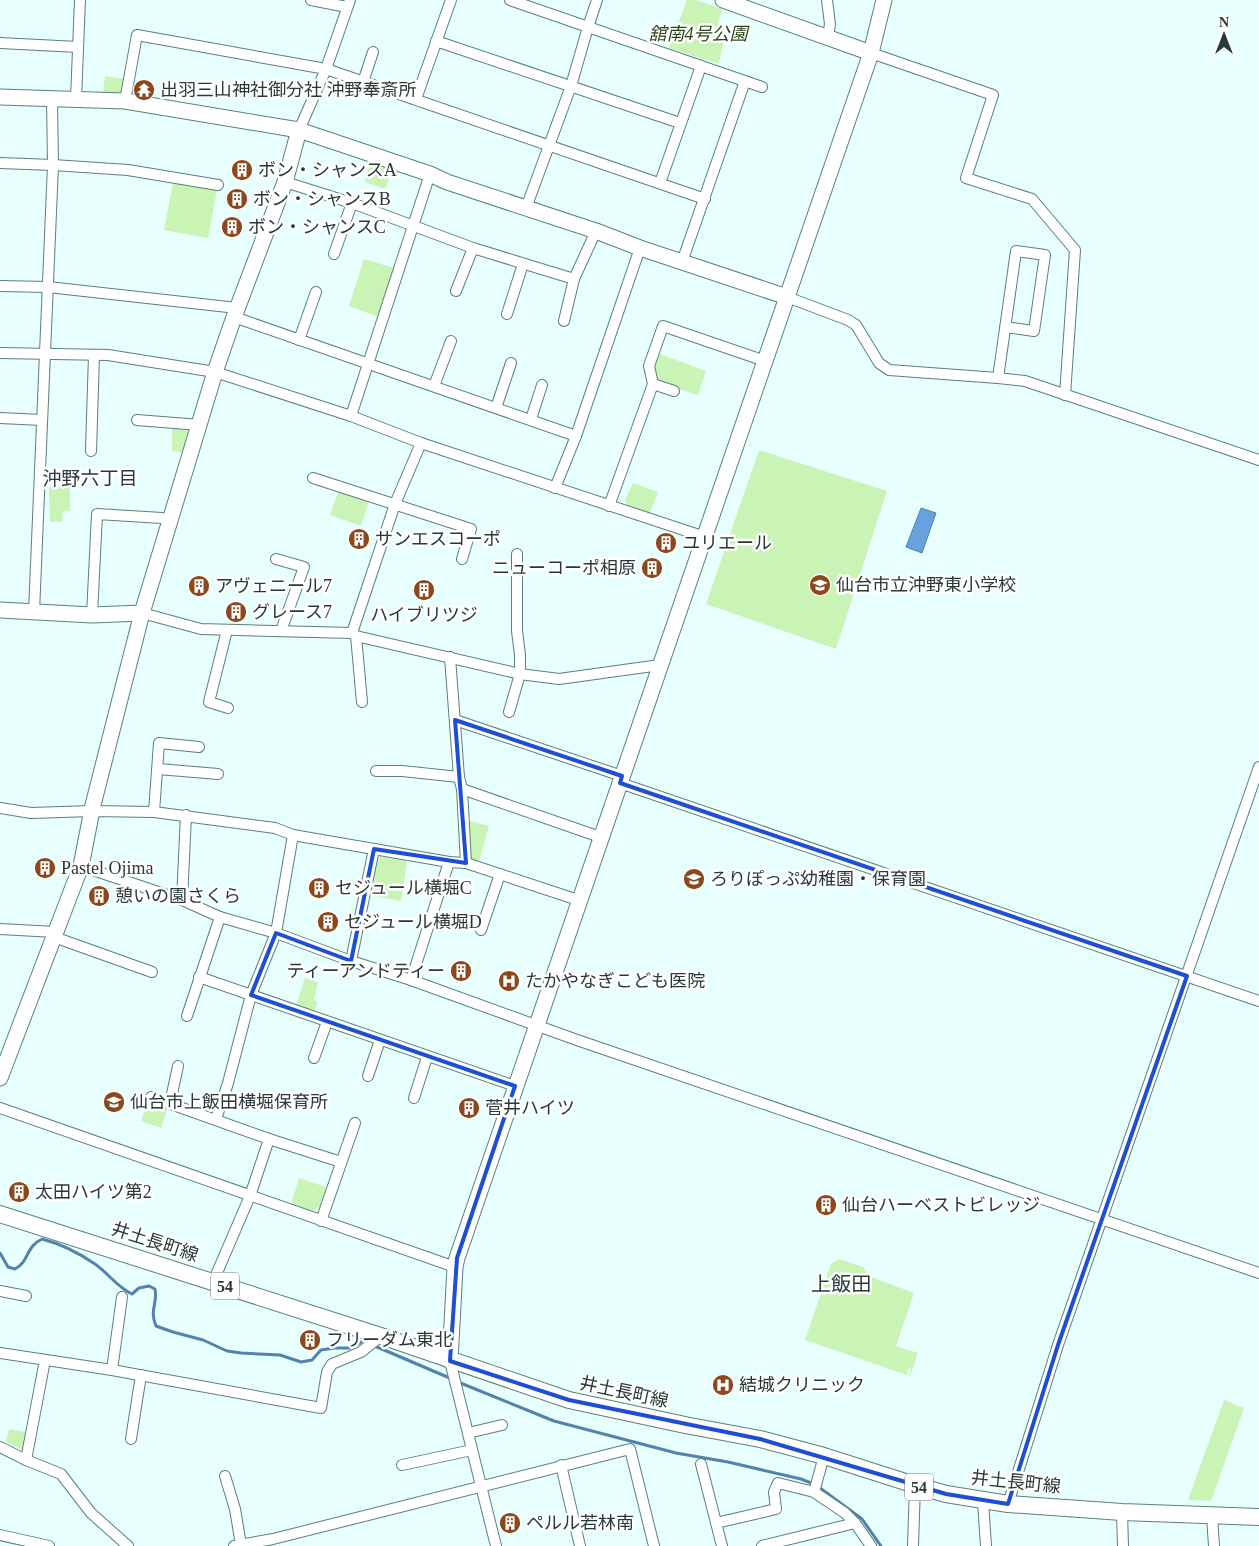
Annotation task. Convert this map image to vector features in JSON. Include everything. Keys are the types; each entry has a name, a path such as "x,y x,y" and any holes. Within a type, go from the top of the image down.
{"main road":[{"name":"井土長町線","path":"0,1214 213,1282 569,1400 760,1439 824,1456 946,1494 1008,1504 1122,1512 1259,1517"}],"street":[{"path":"76,99 80,0"},
{"path":"0,1078 81,866 92,811 142,613 215,372 235,313 285,182 299,130 326,69 349,4 311,0"},
{"path":"416,99 451,0"},
{"path":"510,0 762,87"},
{"path":"526,208 571,86 597,0"},
{"path":"723,0 993,95 966,178 1032,199 1075,250 1065,395"},
{"path":"827,0 830,24 828,38"},
{"path":"493,1545 481,1486 450,1361 455,1266 578,900 871,53 884,0"},
{"path":"125,101 137,35 326,69 705,199"},
{"path":"436,41 680,123"},
{"path":"0,43 78,46"},
{"path":"363,82 373,52"},
{"path":"660,183 700,66"},
{"path":"682,262 745,81"},
{"path":"0,97 125,101 299,130 430,174 446,182 596,231 640,248 787,297 848,320 856,325 879,363 889,370 1025,381 1259,460"},
{"path":"34,612 53,165 52,99"},
{"path":"0,163 128,170 218,184"},
{"path":"351,416 430,174"},
{"path":"285,182 413,224 473,248 574,279"},
{"path":"334,254 352,203"},
{"path":"564,321 574,279 596,231"},
{"path":"456,291 473,248"},
{"path":"555,488 576,436 640,248"},
{"path":"998,378 1005,327 1016,251 1045,255 1034,331 1005,327"},
{"path":"507,314 523,264"},
{"path":"0,286 48,287 235,313 299,340 576,436"},
{"path":"299,340 316,292"},
{"path":"609,506 653,384 649,366 663,326 765,361"},
{"path":"434,386 451,341"},
{"path":"0,353 108,355 215,372 351,416 421,443 704,537"},
{"path":"91,451 94,355"},
{"path":"496,408 511,363"},
{"path":"653,384 674,391"},
{"path":"531,419 542,385"},
{"path":"0,418 42,420"},
{"path":"137,420 200,424"},
{"path":"362,702 354,634 395,504 421,443"},
{"path":"313,478 471,529 462,560"},
{"path":"92,615 96,514 170,520"},
{"path":"509,712 520,674 517,631 517,554"},
{"path":"276,559 304,567 281,631"},
{"path":"0,610 92,615 142,613 201,629 354,634 520,674 559,679 660,666"},
{"path":"228,630 209,702 228,708"},
{"path":"450,657 459,777 462,789 466,863"},
{"path":"455,720 621,780 1259,1001"},
{"path":"154,812 159,743 199,748"},
{"path":"1008,1504 1058,1345 1259,766"},
{"path":"158,769 218,774"},
{"path":"376,771 402,771 459,777"},
{"path":"462,789 600,837"},
{"path":"0,808 31,813 92,811 154,812 275,828 293,835 449,862 466,863 578,900"},
{"path":"182,900 186,815"},
{"path":"216,1119 228,1083 251,995 276,933 293,835"},
{"path":"351,961 374,849"},
{"path":"411,980 449,862"},
{"path":"81,866 182,900 220,917 276,933 577,1040 1259,1272"},
{"path":"481,930 500,874"},
{"path":"187,1016 220,917"},
{"path":"0,929 55,935 152,972"},
{"path":"199,977 515,1086"},
{"path":"314,1058 327,1022"},
{"path":"368,1076 380,1040"},
{"path":"414,1098 427,1057"},
{"path":"170,1103 178,1066"},
{"path":"151,1097 341,1162"},
{"path":"0,1108 455,1266"},
{"path":"321,1221 355,1123"},
{"path":"213,1282 250,1196 270,1139"},
{"path":"0,1291 26,1296"},
{"path":"112,1370 122,1297"},
{"path":"0,1353 112,1370 321,1408 326,1372 332,1364 364,1349 379,1338"},
{"path":"26,1460 45,1360"},
{"path":"131,1439 141,1375"},
{"path":"468,1433 502,1425"},
{"path":"0,1447 26,1460 62,1474 91,1513 131,1546"},
{"path":"225,1476 235,1509 238,1546 274,1542 561,1465 630,1449 654,1546"},
{"path":"402,1465 472,1450"},
{"path":"816,1486 824,1456"},
{"path":"701,1464 722,1546"},
{"path":"561,1465 580,1546"},
{"path":"716,1523 776,1509 774,1492 778,1483 816,1486 855,1523 871,1546"},
{"path":"913,1546 915,1485"},
{"path":"983,1501 986,1546"},
{"path":"1122,1512 1123,1546"},
{"path":"1212,1516 1214,1546"},
{"path":"762,1546 855,1523"},
{"path":"0,1535 50,1546"}],"highlighted area":[{"path":"455,720 622,776 620,783 1187,976 1058,1345 1008,1504 946,1494 760,1439 569,1400 450,1361 457,1258 515,1086 251,995 276,933 351,961 374,849 466,863"}],"green space":[{"name":"舘南4号公園","path":"687,0 696,0 722,9 718,24 724,29 724,38 719,64 669,48"},
{"path":"105,76 125,79 121,96 103,94"},
{"path":"370,164 392,170 385,189 365,182"},
{"path":"173,183 217,190 208,238 164,230"},
{"path":"364,259 394,268 379,317 349,306"},
{"path":"660,354 706,371 698,395 657,382 654,368"},
{"path":"172,428 187,430 191,436 184,453 172,451"},
{"path":"759,450 887,491 836,649 706,604"},
{"path":"633,483 658,492 649,515 628,508 625,500"},
{"path":"49,487 70,487 70,511 63,511 62,522 50,522"},
{"path":"339,490 369,501 361,526 330,515"},
{"path":"467,820 489,826 479,861 472,860"},
{"path":"379,857 407,861 401,901 369,895 374,865"},
{"path":"305,978 318,982 314,1000 318,1002 314,1012 296,1006"},
{"path":"148,1100 168,1107 161,1128 141,1121"},
{"path":"299,1178 326,1187 320,1206 313,1211 291,1204"},
{"path":"839,1259 863,1267 869,1276 914,1293 896,1346 918,1353 910,1376 911,1368 909,1367 907,1375 805,1340 831,1264"},
{"path":"1224,1400 1244,1408 1211,1501 1188,1500"},
{"path":"9,1429 30,1433 25,1451 6,1442"}],"water":[{"path":"921,508 936,513 922,553 906,547"}],"waterway":[{"path":"0,1253 8,1267 15,1269 20,1266 33,1246 42,1239 63,1246 95,1264 122,1288 132,1294 139,1288 149,1286 155,1289 153,1315 156,1326 203,1340 227,1351 280,1355 301,1362 312,1360 321,1350 351,1348 363,1341 452,1379"},
{"path":"458,1382 554,1421 676,1453 728,1462 801,1479 816,1485 862,1519 881,1546"}],"place":[{"name":"出羽三山神社御分社 沖野奉斎所","path":"144,90"},
{"name":"ボン・シャンスA","path":"242,170"},
{"name":"ボン・シャンスB","path":"237,199"},
{"name":"ボン・シャンスC","path":"232,227"},
{"name":"サンエスコーポ","path":"359,539"},
{"name":"ユリエール","path":"666,543"},
{"name":"ニューコーポ相原","path":"652,568"},
{"name":"仙台市立沖野東小学校","path":"820,585"},
{"name":"アヴェニール7","path":"199,586"},
{"name":"ハイブリツジ","path":"424,590"},
{"name":"グレース7","path":"236,612"},
{"name":"Pastel Ojima","path":"45,868"},
{"name":"ろりぽっぷ幼稚園・保育園","path":"694,879"},
{"name":"セジュール横堀C","path":"319,888"},
{"name":"憩いの園さくら","path":"99,896"},
{"name":"セジュール横堀D","path":"328,922"},
{"name":"ティーアンドティー","path":"461,971"},
{"name":"たかやなぎこども医院","path":"509,981"},
{"name":"仙台市上飯田横堀保育所","path":"114,1102"},
{"name":"菅井ハイツ","path":"469,1108"},
{"name":"太田ハイツ第2","path":"19,1192"},
{"name":"仙台ハーベストビレッジ","path":"826,1205"},
{"name":"フリーダム東北","path":"310,1340"},
{"name":"結城クリニック","path":"723,1385"},
{"name":"ペルル若林南","path":"510,1523"}],"district":[{"name":"沖野六丁目","path":"90,478"},
{"name":"上飯田","path":"841,1284"}]}
